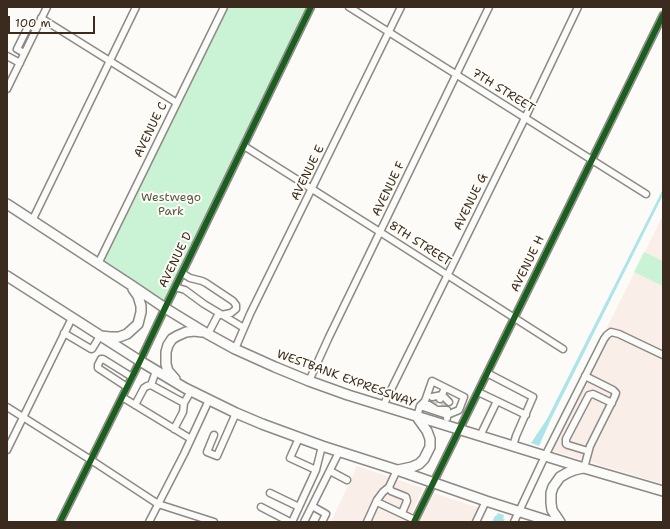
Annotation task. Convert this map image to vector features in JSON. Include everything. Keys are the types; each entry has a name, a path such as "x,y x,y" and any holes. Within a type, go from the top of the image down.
{"highway":[{"name":"WESTBANK EXPRESSWAY","path":"7,204 165,308 235,349 275,367 309,381 417,417 663,491"},
{"path":"7,276 156,371 236,413 339,452 552,522"},
{"path":"100,336 119,337 127,334 138,324 141,306 138,296 131,285"},
{"path":"188,389 173,378 168,371 166,364 166,352 168,345 172,339 186,332 194,331 207,333"},
{"path":"397,470 419,464 424,459 430,447 430,439 427,431 417,417"},
{"path":"560,522 552,510 550,498 553,487 560,477 567,472 584,468"}],"street":[{"path":"7,89 47,7"},
{"path":"32,221 136,7"},
{"name":"AVENUE C","path":"98,264 224,7"},
{"name":"AVENUE D","path":"60,522 312,7"},
{"name":"7TH STREET","path":"349,7 646,194"},
{"name":"AVENUE E","path":"235,349 401,7"},
{"name":"AVENUE F","path":"309,381 489,7"},
{"name":"AVENUE G","path":"383,406 578,7"},
{"name":"AVENUE H","path":"415,521 663,15"},
{"path":"41,18 177,103"},
{"path":"7,56 20,63"},
{"name":"8TH STREET","path":"244,146 563,349"},
{"path":"182,273 190,278 202,281 234,301 236,305 235,317 231,321"},
{"path":"184,290 190,278"},
{"path":"175,287 184,290 244,328"},
{"path":"220,314 231,313 236,309"},
{"path":"207,333 220,314"},
{"path":"7,450 72,318"},
{"path":"514,522 604,338 611,332 619,334 663,355"},
{"path":"64,333 91,349 100,336"},
{"path":"127,387 98,368 101,359 132,377"},
{"path":"151,385 156,371"},
{"path":"488,373 534,397 512,446"},
{"path":"584,468 590,446 616,393 585,376"},
{"path":"417,417 420,406 425,401 432,381 464,397 459,410 420,406"},
{"path":"135,405 144,388 151,385 184,403"},
{"path":"441,399 445,388"},
{"path":"174,429 183,412 188,389"},
{"path":"478,392 526,415"},
{"path":"588,451 566,444 566,439 589,395 593,394 612,403"},
{"path":"122,397 191,439"},
{"path":"149,522 184,454 209,400"},
{"path":"480,436 497,400"},
{"path":"462,403 471,407"},
{"path":"7,407 158,504 214,522"},
{"path":"439,409 444,425"},
{"path":"214,435 207,452 217,456 236,413"},
{"path":"299,438 290,458 316,470"},
{"path":"261,507 291,522 316,470 322,446"},
{"path":"304,522 339,452"},
{"path":"367,522 383,492 389,487 397,470"},
{"path":"330,471 347,480"},
{"path":"389,487 391,491 406,497 407,501 402,513"},
{"path":"270,493 299,507"},
{"path":"476,522 486,501"},
{"path":"377,502 402,513 415,521"},
{"path":"312,506 326,514 322,522"}],"shaded area":[{"path":"663,215 663,484 546,449"},
{"path":"357,466 423,488 408,522 331,522"},
{"path":"433,493 480,508 473,522 419,522"}],"green space":[{"name":"Westwego Park","path":"224,7 311,7 165,308 98,264"},
{"path":"644,252 663,261 663,286 634,272"}],"water":[{"path":"663,189 663,195 551,419 539,446 531,443 547,419"},
{"path":"498,513 504,515 503,519 505,519 503,522 492,522 495,516"}],"tunnel":[{"path":"433,406 436,398"},
{"path":"443,409 445,401"}],"cycle path":[{"path":"60,522 140,361 311,7"},
{"path":"414,522 663,15"}]}
